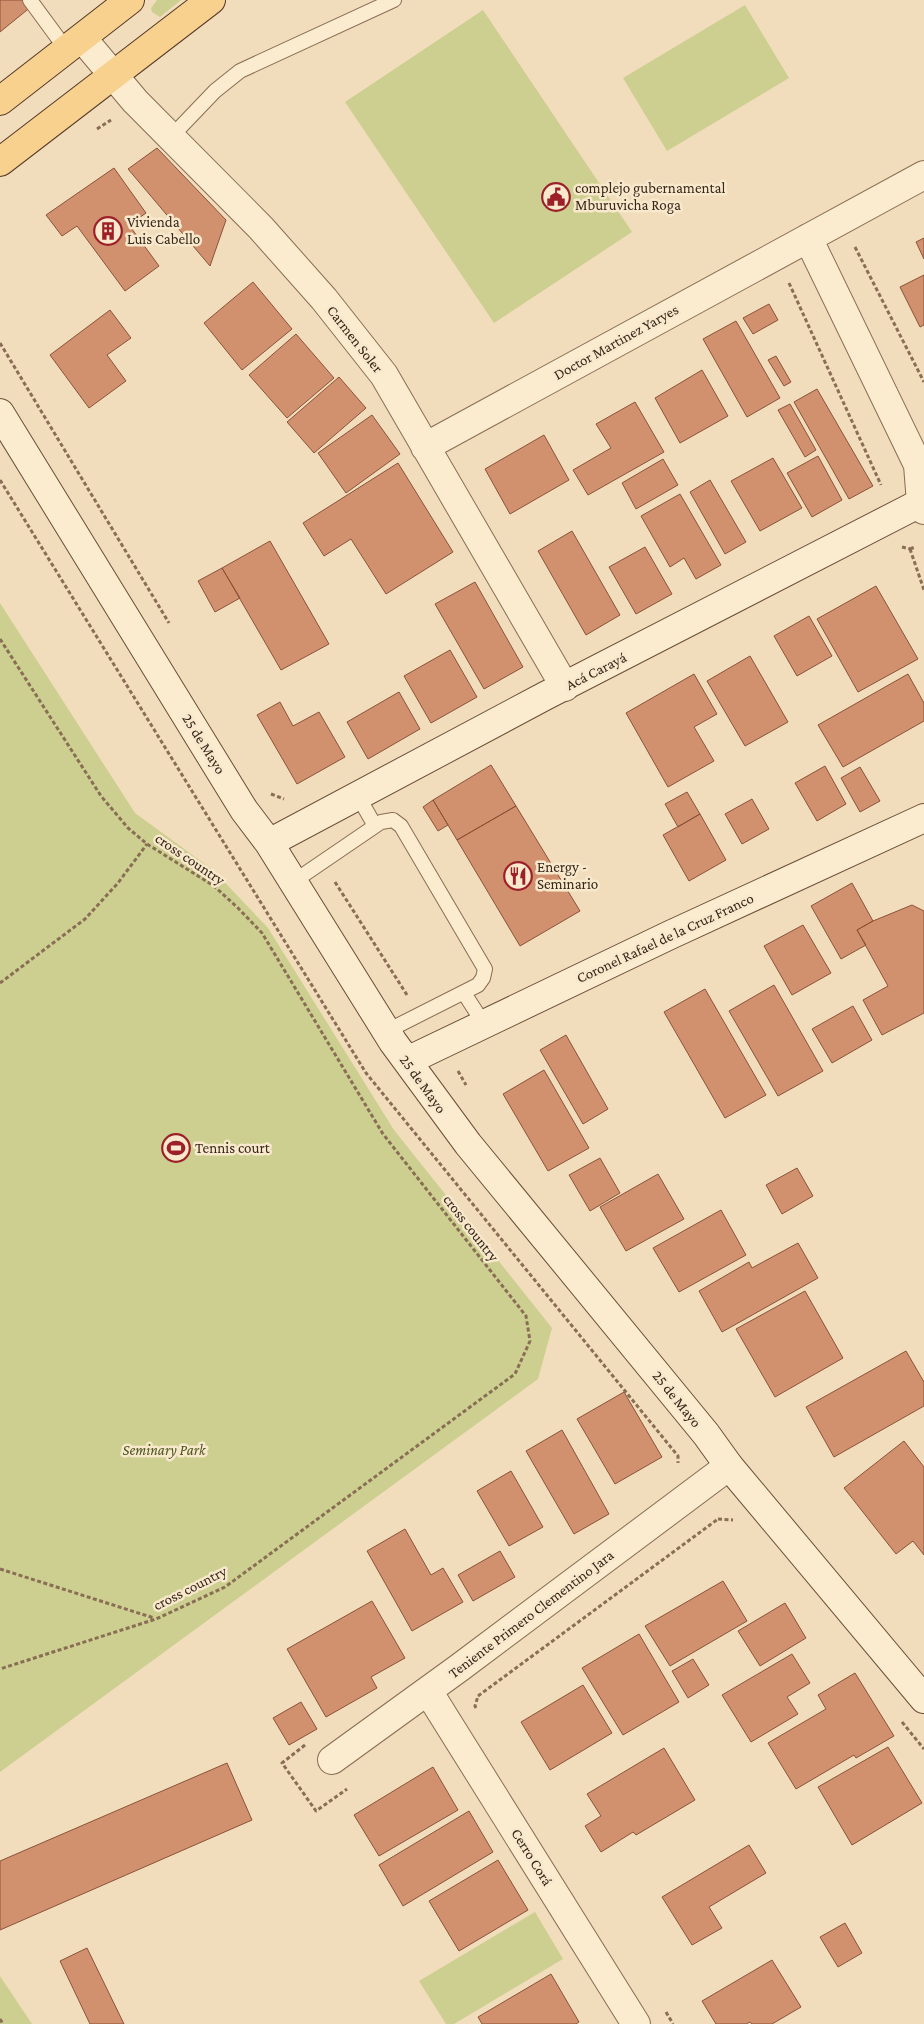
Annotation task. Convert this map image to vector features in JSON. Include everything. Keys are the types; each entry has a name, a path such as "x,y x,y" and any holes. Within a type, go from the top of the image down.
{"main road":[{"path":"0,101 130,0"},
{"path":"0,162 211,0"}],"street":[{"name":"Carmen Soler","path":"74,44 113,76 170,138 261,228 324,299 384,374 565,687"},
{"path":"923,505 918,465 808,238 924,175"},
{"name":"Doctor Martinez Yaryes","path":"425,447 808,238"},
{"name":"25 de Mayo","path":"0,413 244,810 269,844 407,1061 468,1144 706,1434 729,1466 924,1699"},
{"name":"Acá Carayá","path":"269,844 565,687 923,505"},
{"name":"Coronel Rafael de la Cruz Franco","path":"407,1061 924,818"},
{"name":"Teniente Primero Clementino Jara","path":"332,1760 428,1691 729,1466"},
{"name":"Cerro Corá","path":"428,1691 636,2024"}],"lane":[{"path":"30,0 74,44"},
{"path":"170,138 215,91 240,71 394,0"},
{"path":"358,796 375,826"},
{"path":"293,882 381,822 393,820 402,826 485,970 483,978 478,985 387,1032"},
{"path":"464,993 484,1024"}],"path":[{"path":"854,247 924,382"},
{"path":"788,280 881,485 887,483"},
{"path":"0,343 169,624"},
{"path":"915,547 910,549 924,590"},
{"name":"cross country","path":"0,639 101,796 128,828 147,844 214,886 262,933 383,1134 526,1316 530,1341 515,1374 225,1587 156,1619 0,1669"},
{"path":"266,785 271,794 286,800"},
{"path":"0,983 84,919 118,883 147,844"},
{"path":"323,862 420,1015"},
{"path":"478,1696 718,1518"},
{"path":"0,1569 156,1619"},
{"path":"0,2019 3,2024"}],"green space":[{"path":"157,0 181,0 160,17 152,12 151,8"},
{"path":"745,5 789,78 667,151 623,78"},
{"path":"483,10 632,232 494,323 345,102"},
{"name":"Seminary Park","path":"0,603 135,813 213,870 268,928 394,1130 552,1328 538,1379 0,1772"},
{"path":"535,1912 563,1959 454,2024 446,2024 419,1981"},
{"path":"0,1976 32,2024 0,2024"}],"building":[{"path":"0,0 27,0 32,6 0,32"},
{"path":"157,148 226,220 210,266 128,169"},
{"name":"Vivienda Luis Cabello","path":"114,168 146,213 129,225 159,266 125,291 77,226 62,236 46,215"},
{"path":"924,238 924,259 916,242"},
{"path":"924,275 924,325 920,327 900,287"},
{"path":"253,282 292,329 242,370 204,323"},
{"path":"769,304 778,320 753,334 743,318"},
{"path":"110,310 131,338 107,355 126,381 89,408 50,355"},
{"path":"736,321 780,398 747,417 703,339"},
{"path":"296,334 334,378 287,418 249,375"},
{"path":"776,356 791,382 784,386 768,360"},
{"path":"702,370 728,416 680,443 655,398"},
{"path":"339,377 366,408 314,453 287,422"},
{"path":"817,389 873,486 849,499 794,402"},
{"path":"635,402 664,452 588,495 573,470 611,448 596,424"},
{"path":"790,404 816,450 805,457 778,410"},
{"path":"372,415 400,454 346,493 318,453"},
{"path":"544,435 569,480 510,514 485,469"},
{"path":"818,456 842,500 812,517 787,473"},
{"path":"773,458 802,508 760,531 731,481"},
{"path":"663,459 678,485 636,509 622,483"},
{"path":"398,463 453,552 386,594 351,539 324,556 303,523"},
{"path":"710,480 746,542 725,554 690,492"},
{"path":"680,494 721,565 696,579 684,558 670,567 641,516"},
{"path":"572,531 620,615 586,635 538,551"},
{"path":"270,541 329,644 281,670 222,568"},
{"path":"645,547 672,594 636,614 609,567"},
{"path":"222,568 240,598 215,612 198,581"},
{"path":"475,582 523,667 484,689 435,604"},
{"path":"876,586 918,659 858,692 817,619"},
{"path":"809,616 832,656 797,676 774,636"},
{"path":"450,650 477,697 431,723 404,676"},
{"path":"750,656 788,722 745,746 707,681"},
{"path":"694,674 717,714 694,727 714,761 668,787 626,713"},
{"path":"908,674 924,703 924,721 843,767 818,725"},
{"path":"399,692 420,729 368,759 347,722"},
{"path":"280,702 293,726 319,712 345,757 297,784 257,715"},
{"path":"491,765 516,806 457,840 433,800"},
{"path":"825,766 846,804 817,821 795,783"},
{"path":"860,767 880,801 860,812 841,778"},
{"path":"687,792 700,814 678,827 665,804"},
{"path":"752,799 769,829 742,844 725,814"},
{"path":"433,800 448,825 438,831 423,807"},
{"name":"Energy - Seminario","path":"516,806 580,911 520,946 457,840"},
{"path":"700,814 726,860 689,881 663,835"},
{"path":"852,883 873,921 857,930 866,945 841,959 811,906"},
{"path":"912,905 924,911 924,1013 882,1035 863,1000 888,986 857,930 873,921"},
{"path":"803,925 831,973 792,995 764,946"},
{"path":"774,985 823,1071 778,1096 729,1011"},
{"path":"705,989 766,1095 725,1118 664,1012"},
{"path":"853,1006 872,1040 832,1063 812,1029"},
{"path":"566,1035 608,1109 583,1124 540,1050"},
{"path":"544,1070 589,1148 548,1171 503,1094"},
{"path":"600,1158 620,1193 590,1211 569,1175"},
{"path":"797,1168 813,1196 782,1214 766,1185"},
{"path":"658,1174 684,1219 626,1251 600,1207"},
{"path":"721,1210 746,1255 679,1292 653,1248"},
{"path":"798,1243 818,1278 722,1332 699,1291 749,1262 752,1268"},
{"path":"805,1291 843,1358 775,1397 736,1329"},
{"path":"906,1351 924,1382 924,1406 834,1457 806,1407"},
{"path":"624,1392 662,1457 615,1484 577,1419"},
{"path":"562,1430 609,1514 574,1534 526,1451"},
{"path":"904,1441 924,1467 924,1555 913,1541 896,1554 844,1488"},
{"path":"511,1471 543,1527 509,1546 477,1491"},
{"path":"405,1529 431,1575 443,1568 463,1602 412,1631 367,1551"},
{"path":"500,1551 515,1577 473,1601 458,1575"},
{"path":"723,1581 747,1621 670,1666 645,1626"},
{"path":"372,1601 405,1658 371,1677 377,1688 326,1717 287,1649"},
{"path":"785,1603 806,1638 760,1666 738,1631"},
{"path":"639,1634 679,1702 623,1735 582,1668"},
{"path":"792,1654 810,1683 787,1697 798,1714 751,1742 722,1695"},
{"path":"693,1659 709,1685 688,1698 672,1671"},
{"path":"855,1673 894,1736 856,1758 854,1755 796,1789 768,1743 826,1709 818,1695"},
{"path":"583,1685 612,1733 550,1770 521,1722"},
{"path":"301,1702 317,1729 289,1745 273,1718"},
{"path":"888,1747 922,1803 852,1845 818,1787"},
{"path":"664,1748 695,1800 636,1835 633,1832 601,1852 585,1826 601,1816 587,1794"},
{"path":"227,1763 252,1820 0,1930 0,1861"},
{"path":"433,1767 458,1810 379,1856 354,1815"},
{"path":"469,1811 493,1852 403,1906 379,1865"},
{"path":"749,1845 766,1873 709,1907 722,1928 692,1945 662,1897"},
{"path":"498,1860 528,1910 459,1951 429,1901"},
{"path":"845,1923 862,1953 838,1967 820,1937"},
{"path":"87,1948 124,2024 90,2024 60,1961"},
{"path":"772,1960 801,2007 772,2024 752,2024 750,2022 746,2024 716,2024 702,2001"},
{"path":"551,1974 579,2022 576,2024 482,2024 478,2017"}],"place":[{"name":"complejo gubernamental Mburuvicha Roga","path":"556,197"},
{"name":"Vivienda Luis Cabello","path":"108,231"},
{"name":"Energy - Seminario","path":"518,876"},
{"name":"Tennis court","path":"176,1148"}]}
